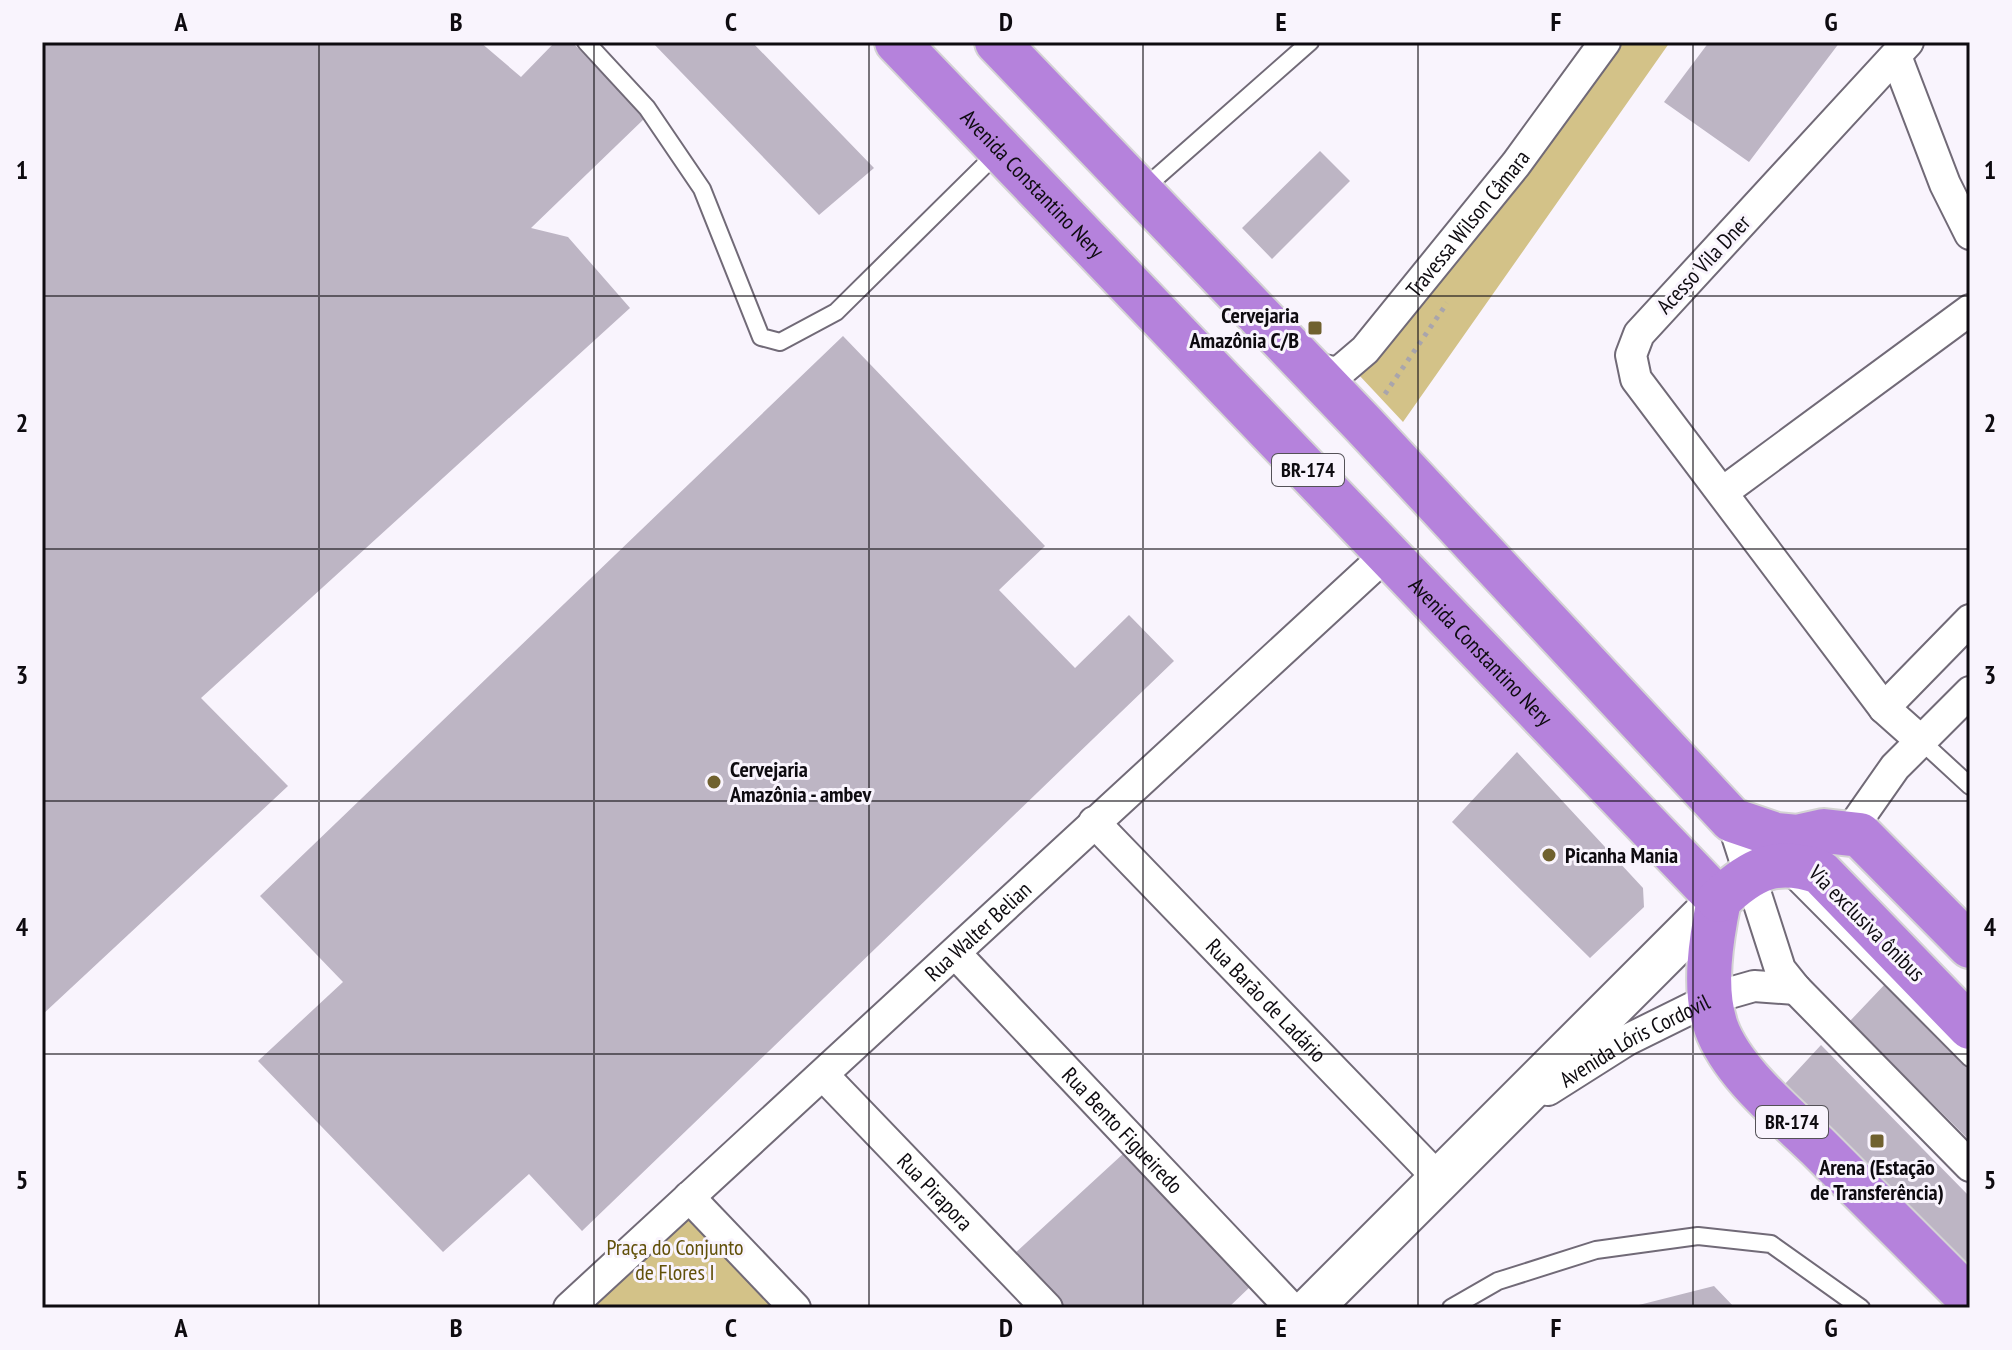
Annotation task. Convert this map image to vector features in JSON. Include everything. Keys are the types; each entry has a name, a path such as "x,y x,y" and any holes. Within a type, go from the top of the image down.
{"highway":[{"name":"Avenida Constantino Nery","path":"897,42 1387,554 1749,880"},
{"path":"997,42 1309,367 1732,820 1776,835 1797,837 1824,831 1860,835 1970,946"},
{"path":"1749,880 1801,866 1820,872 1970,1027"},
{"name":"BR-174","path":"1749,880 1709,949 1716,1025 1730,1055 1764,1093 1970,1299"}],"street":[{"name":"Travessa Wilson Câmara","path":"1309,367 1338,373 1365,350 1516,164 1605,42"},
{"name":"Acesso Vila Dner","path":"1920,740 1884,708 1636,379 1631,355 1639,334 1902,49 1958,182 1970,234"},
{"path":"1723,492 1970,310"},
{"name":"Rua Walter Belian","path":"569,1308 1387,554"},
{"path":"1884,708 1970,620"},
{"path":"1848,834 1895,767 1970,692"},
{"path":"1732,820 1780,969 1970,1166"},
{"name":"Rua Barão de Ladário","path":"1094,822 1439,1179"},
{"name":"Avenida Lóris Cordovil","path":"1316,1302 1488,1131 1749,880"},
{"name":"Rua Bento Figueiredo","path":"955,953 1316,1302"},
{"name":"Avenida Lóris Cordovil","path":"1488,1131 1627,1040 1712,998 1754,986 1796,989"},
{"name":"Rua Pirapora","path":"823,1075 1047,1308"},
{"path":"689,1197 795,1308"}],"lane":[{"path":"586,42 647,108 702,189 761,337 780,342 836,312 1001,150"},
{"path":"1140,192 1310,42"},
{"path":"1920,740 1970,786"},
{"name":"Via exclusiva ônibus","path":"1749,880 1970,1058"},
{"path":"1451,1308 1498,1281 1596,1250 1698,1236 1771,1244 1861,1308"}],"green space":[{"path":"1616,42 1670,42 1403,422 1359,375"},
{"name":"Praça do Conjunto de Flores I","path":"674,1192 795,1308 552,1308"}],"building":[{"path":"42,42 480,42 521,77 555,42 572,42 645,118 531,228 568,237 630,308 201,698 288,786 42,1015"},
{"path":"652,42 752,42 874,168 819,215"},
{"path":"1709,42 1840,42 1749,162 1664,102"},
{"path":"1320,151 1350,181 1272,259 1242,228"},
{"name":"Cervejaria Amazônia - ambev","path":"843,336 1045,546 999,590 1075,668 1129,615 1174,661 582,1231 529,1174 443,1252 258,1061 343,982 260,896"},
{"name":"Picanha Mania","path":"1517,752 1643,888 1644,907 1590,958 1452,822"},
{"name":"Arena (Estação de Transferência)","path":"1888,981 1970,1065 1970,1141 1850,1021"},
{"name":"Arena (Estação de Transferência)","path":"1821,1045 1970,1197 1970,1272 1784,1085"},
{"path":"1124,1153 1253,1284 1228,1308 1066,1308 1012,1256"},
{"path":"1714,1286 1735,1308 1631,1308 1631,1307"}],"place":[{"name":"Cervejaria Amazônia C/B","path":"1315,328"},
{"name":"Cervejaria Amazônia - ambev","path":"714,782"},
{"name":"Picanha Mania","path":"1549,855"},
{"name":"Arena (Estação de Transferência)","path":"1877,1141"}]}
